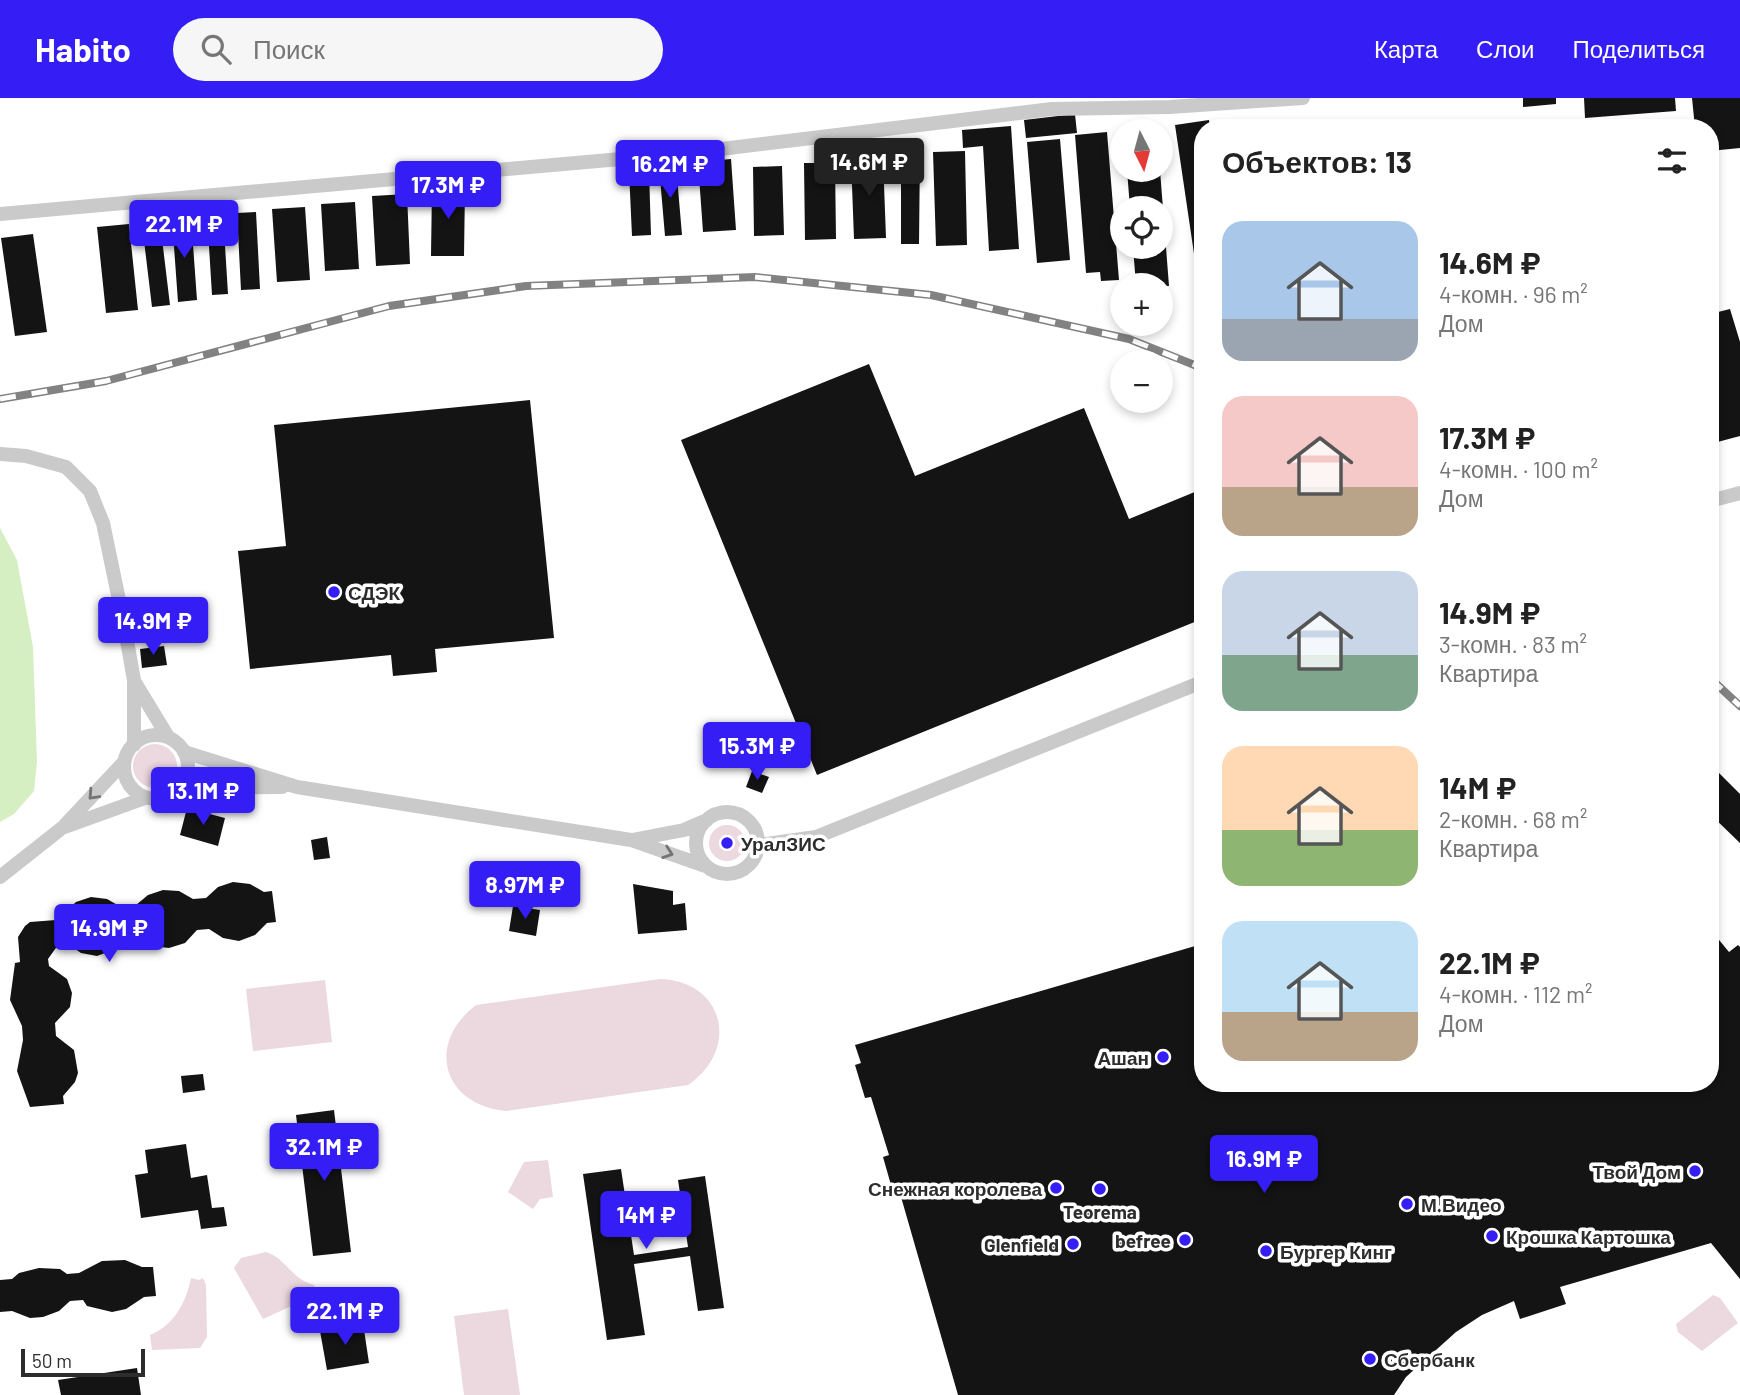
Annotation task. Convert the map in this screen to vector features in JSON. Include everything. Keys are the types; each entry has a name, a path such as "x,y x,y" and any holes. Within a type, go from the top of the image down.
{"street":[{"path":"0,214 688,153 1052,109 1170,107 1303,98"},
{"path":"0,454 26,456 66,467 90,491 103,523 134,680 134,744 124,762 62,828 0,877"},
{"path":"1719,499 1740,494"},
{"path":"134,680 168,737 184,752 297,787 631,840 724,874 736,873 752,862 758,845 754,828 741,816 724,813 684,830 631,840"},
{"path":"758,845 816,837 1194,685"},
{"path":"134,744 149,736 168,737"},
{"path":"180,788 188,769 184,752"},
{"path":"124,762 124,776 129,786 145,798"},
{"path":"62,828 145,798 161,799 180,788 297,787"},
{"path":"705,866 697,852 696,840 706,820"}],"shaded area":[{"path":"0,528 17,560 33,647 37,762 34,791 14,814 0,822"},
{"path":"155,744 170,751 177,766 170,781 155,788 140,781 133,766 140,751"},
{"path":"727,825 740,830 745,843 740,856 727,861 714,856 709,843 714,830"},
{"path":"660,979 682,983 699,991 711,1004 718,1020 719,1037 715,1054 704,1070 688,1085 506,1111 485,1106 468,1097 455,1085 448,1070 446,1054 450,1037 460,1021 476,1005"},
{"path":"325,980 332,1042 253,1051 246,989"},
{"path":"548,1160 553,1197 540,1199 533,1209 508,1192 524,1162"},
{"path":"266,1252 279,1259 300,1278 314,1285 318,1294 263,1319 234,1268 241,1258"},
{"path":"191,1278 203,1278 206,1285 207,1337 200,1348 152,1350 150,1335 166,1325 178,1312"},
{"path":"1713,1295 1720,1298 1738,1323 1702,1351 1678,1332 1676,1324"},
{"path":"508,1309 520,1395 464,1395 454,1316"}],"building":[{"path":"1523,98 1556,98 1556,104 1523,107"},
{"path":"1584,98 1675,98 1676,111 1585,118"},
{"path":"1692,98 1740,98 1740,148 1719,150 1719,119 1694,119"},
{"path":"1075,114 1077,133 1026,138 1024,120"},
{"path":"1194,122 1194,254 1175,125"},
{"path":"1011,126 1019,249 989,251 983,146 963,148 962,130"},
{"path":"1107,132 1112,196 1110,196 1110,259 1117,259 1118,273 1110,273 1110,280 1101,281 1100,272 1086,273 1075,135"},
{"path":"1060,139 1070,260 1037,263 1027,142"},
{"path":"901,149 920,149 919,244 901,244"},
{"path":"965,151 967,245 936,246 933,152"},
{"path":"883,158 886,238 854,239 851,159"},
{"path":"731,159 736,230 703,232 698,162"},
{"path":"804,163 835,163 836,239 805,240"},
{"path":"676,165 682,235 665,236 659,166"},
{"path":"782,166 784,235 754,236 753,167"},
{"path":"629,171 649,171 651,235 632,236"},
{"path":"1128,182 1161,182 1162,196 1129,196"},
{"path":"432,186 465,187 464,256 431,256"},
{"path":"407,194 410,264 376,266 372,196"},
{"path":"355,202 359,269 325,271 321,204"},
{"path":"305,207 310,280 277,282 272,209"},
{"path":"256,212 260,289 241,290 237,213"},
{"path":"223,213 228,294 212,295 207,214"},
{"path":"191,217 197,300 178,302 172,219"},
{"path":"160,222 170,305 152,307 142,224"},
{"path":"129,224 138,310 106,313 97,227"},
{"path":"33,234 47,332 15,336 1,238"},
{"path":"1134,259 1167,259 1168,273 1135,273"},
{"path":"1730,309 1740,342 1740,436 1719,442 1719,312"},
{"path":"869,364 915,476 1084,408 1129,519 1194,492 1194,622 817,775 681,440"},
{"path":"530,400 554,638 435,649 437,672 393,676 391,655 250,669 238,551 286,546 274,425"},
{"path":"164,646 167,665 142,668 140,649"},
{"path":"752,771 769,777 762,793 746,787"},
{"path":"1719,773 1740,794 1740,843 1719,823"},
{"path":"187,808 225,818 218,846 180,835"},
{"path":"327,837 330,858 314,860 311,840"},
{"path":"233,882 250,884 264,892 272,891 276,922 267,923 255,935 239,941 223,938 209,929 197,930 185,943 169,948 152,946 139,936 125,938 113,950 97,956 81,953 68,944 58,945 48,959 49,966 67,979 72,993 70,1007 55,1023 56,1036 74,1050 78,1073 75,1082 63,1096 64,1104 30,1107 17,1071 23,1040 22,1026 10,1000 15,963 20,962 18,937 25,926 30,922 56,920 55,914 64,913 76,902 91,897 107,899 121,907 136,905 148,895 163,890 179,891 193,899 206,898 218,887"},
{"path":"633,884 673,891 673,905 685,903 687,930 638,934"},
{"path":"513,906 540,910 536,936 509,931"},
{"path":"1719,940 1729,952 1738,945 1740,947 1740,1279 1711,1243 1560,1287 1566,1304 1520,1319 1514,1301 1482,1315 1456,1332 1406,1377 1394,1395 958,1395 897,1183 891,1185 883,1157 889,1155 871,1097 865,1098 855,1065 861,1063 855,1045 1194,946 1194,1092 1719,1092"},
{"path":"203,1074 205,1090 183,1093 181,1076"},
{"path":"334,1110 351,1252 313,1256 296,1115"},
{"path":"186,1144 191,1178 207,1175 212,1208 224,1207 227,1226 201,1229 198,1210 141,1218 135,1175 148,1173 145,1150"},
{"path":"621,1169 634,1255 688,1247 678,1180 705,1176 724,1308 698,1311 690,1256 634,1264 645,1335 607,1340 583,1174"},
{"path":"125,1260 142,1267 153,1267 156,1296 144,1297 126,1309 112,1312 87,1306 83,1300 70,1301 59,1311 43,1317 30,1318 12,1311 0,1312 0,1280 12,1279 19,1273 39,1268 60,1269 67,1274 79,1273 102,1261"},
{"path":"363,1323 369,1363 327,1370 320,1331"},
{"path":"137,1368 141,1395 61,1395 58,1380"}],"railway":[{"path":"0,399 106,381 389,306 526,286 755,277 931,295 1129,339 1194,365"},
{"path":"1719,686 1740,706"}],"place":[{"name":"СДЭК","path":"334,592"},
{"name":"УралЗИС","path":"727,843"},
{"name":"Ашан","path":"1163,1057"},
{"name":"Твой Дом","path":"1695,1171"},
{"name":"Снежная королева","path":"1056,1188"},
{"name":"Teorema","path":"1100,1189"},
{"name":"М.Видео","path":"1407,1204"},
{"name":"Крошка Картошка","path":"1492,1236"},
{"name":"befree","path":"1185,1240"},
{"name":"Glenfield","path":"1073,1244"},
{"name":"Бургер Кинг","path":"1266,1251"},
{"name":"Сбербанк","path":"1370,1359"}]}
